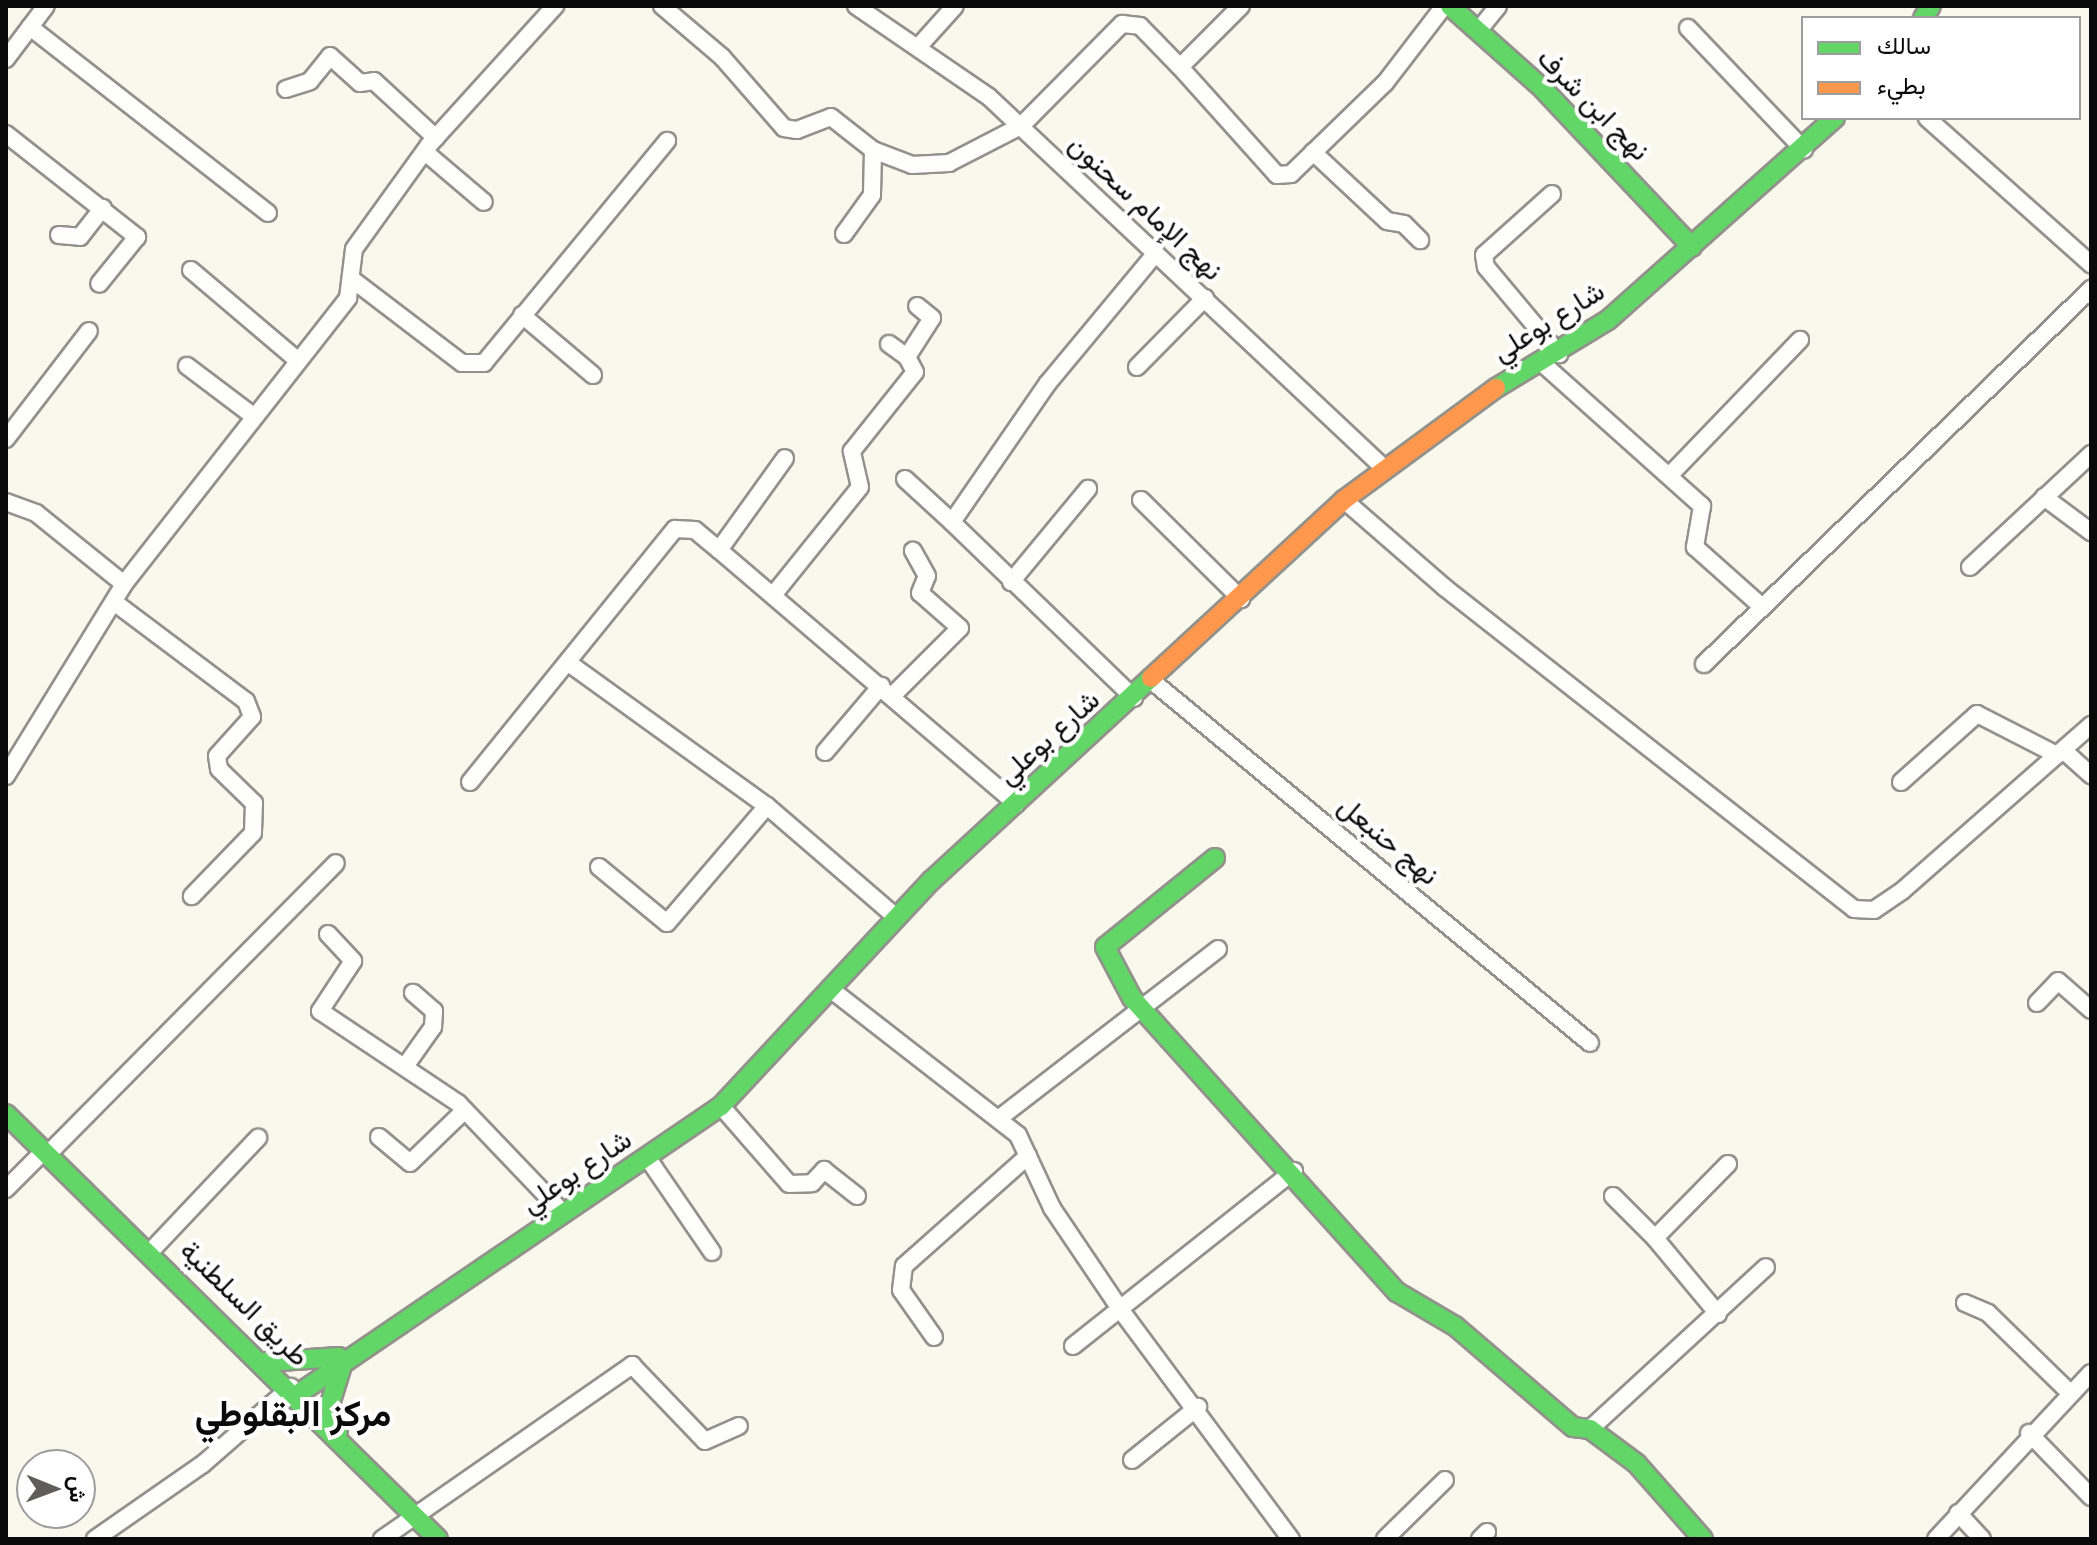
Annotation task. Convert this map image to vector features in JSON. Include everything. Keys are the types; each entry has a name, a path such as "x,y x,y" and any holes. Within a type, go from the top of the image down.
{"street":[{"path":"6,59 46,6"},
{"path":"6,776 124,584 252,415 348,298 353,280 354,249 436,138 555,6"},
{"path":"662,6 722,57 784,128 797,130 831,117 873,150 912,165 949,163 1021,126 1122,24 1140,26 1277,175 1291,174 1385,83 1447,6"},
{"name":"نهج الإمام سحنون","path":"856,6 920,45 1021,126 1384,468"},
{"path":"920,45 955,6"},
{"path":"1180,67 1241,6"},
{"name":"نهج ابن شرف","path":"1447,6 1543,89 1692,247"},
{"path":"1478,31 1498,6"},
{"path":"30,27 268,213"},
{"path":"1688,28 1804,150"},
{"path":"286,89 310,81 330,56 360,83 374,81 436,138"},
{"name":"شارع بوعلي","path":"294,1390 721,1106 833,991 896,917 1344,500 1494,387 1551,358 1692,247 1804,150 1833,120"},
{"path":"1929,120 2091,264"},
{"path":"6,134 137,237 99,284"},
{"path":"353,280 462,363 484,363 667,141"},
{"path":"844,234 872,195 873,150"},
{"path":"425,152 484,202"},
{"path":"1313,152 1387,221 1404,224 1420,240"},
{"path":"1552,194 1484,255 1486,267 1551,358 1704,509 1695,547 1760,605"},
{"path":"59,235 80,237 103,208"},
{"path":"952,522 1039,395 1156,253"},
{"path":"191,270 297,360"},
{"path":"1704,664 1760,605 2091,289"},
{"path":"1137,367 1205,298"},
{"path":"907,357 932,318 917,306"},
{"path":"522,315 593,375"},
{"path":"6,439 89,331"},
{"path":"1669,476 1800,340"},
{"path":"774,594 860,487 852,451 915,372 907,357 889,344"},
{"path":"187,366 252,415"},
{"path":"1970,567 2091,454"},
{"path":"719,550 785,458"},
{"path":"905,479 1134,698"},
{"path":"1011,582 1088,489"},
{"path":"2044,497 2091,532"},
{"path":"1141,500 1241,599"},
{"path":"1344,500 1467,606 1854,909 1874,910 1902,891 2091,725"},
{"path":"6,502 20,513 36,513 124,584"},
{"path":"470,782 570,664 675,529 695,530 774,594 1016,804"},
{"path":"825,752 886,691 960,628 920,593 927,576 913,551"},
{"path":"114,602 246,701 252,717 217,756 219,769 254,803 253,833 192,896"},
{"path":"570,664 767,806 896,917"},
{"name":"نهج حنبعل","path":"1152,681 1590,1043"},
{"path":"1901,782 1977,714 2060,753 2091,775"},
{"path":"599,867 667,923 767,806"},
{"path":"1215,858 1105,947 1140,1008 1294,1171 1397,1292 1455,1326 1573,1427 1590,1429 1636,1463 1703,1539"},
{"path":"6,1189 46,1153 336,863"},
{"path":"328,934 353,961 320,1011 362,1045 406,1065 465,1110 563,1213"},
{"path":"1002,1116 1218,949"},
{"path":"2037,1003 2058,981 2091,1010"},
{"path":"833,991 1002,1116 1028,1156 1052,1208 1120,1309 1198,1407 1291,1539"},
{"path":"406,1065 433,1027 434,1011 413,993"},
{"path":"721,1106 789,1184 812,1183 824,1170 857,1196"},
{"path":"379,1137 410,1163 465,1110"},
{"name":"طريق السلطنية","path":"6,1114 294,1390 438,1539"},
{"path":"151,1251 258,1138"},
{"path":"934,1337 901,1290 904,1266 1028,1156"},
{"path":"647,1157 712,1252"},
{"path":"1655,1238 1728,1164"},
{"path":"1073,1346 1294,1171"},
{"path":"1613,1196 1655,1238 1718,1314"},
{"path":"1590,1429 1766,1267"},
{"path":"1965,1303 1988,1313 2070,1393"},
{"path":"265,1362 300,1365 351,1352"},
{"path":"342,1440 332,1385 351,1352"},
{"path":"382,1539 632,1365 705,1441 739,1426"},
{"path":"1936,1539 2029,1433 2091,1373"},
{"path":"95,1539 203,1464 294,1390"},
{"path":"1132,1460 1198,1407"},
{"path":"2029,1433 2091,1497"},
{"path":"1385,1539 1445,1480"},
{"path":"1958,1513 1982,1539"}],"traffic: fast":[{"path":"1450,6 1543,89 1692,247"},
{"path":"1924,16 1931,6"},
{"path":"1496,388 1608,320 1833,120"},
{"path":"298,1394 721,1106 932,880 1151,678"},
{"path":"1215,858 1105,947 1132,998 1397,1292 1455,1326 1573,1427 1590,1429 1636,1463 1703,1539"},
{"path":"6,1114 438,1539"},
{"path":"265,1362 339,1357"},
{"path":"338,1432 330,1404 343,1362"}],"traffic: slow":[{"path":"1151,678 1344,500 1496,388"}],"district":[{"name":"مركز البقلوطي","path":"293,1413"}]}
